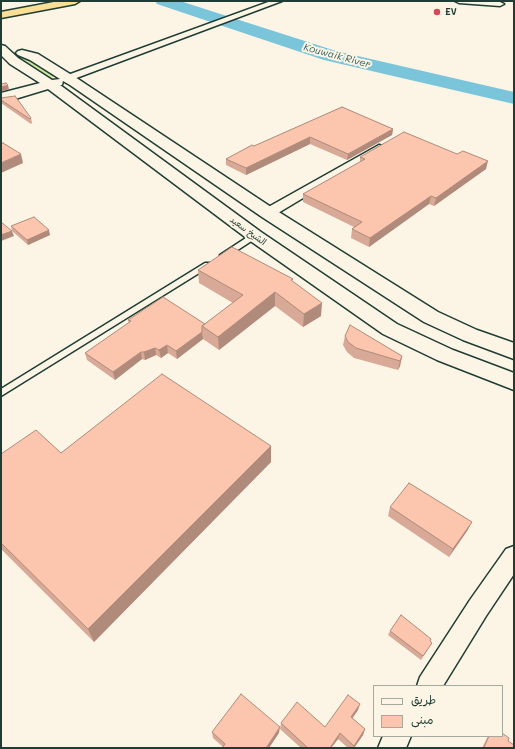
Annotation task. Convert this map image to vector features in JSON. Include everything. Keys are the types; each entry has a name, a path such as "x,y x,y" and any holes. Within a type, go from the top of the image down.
{"highway":[{"path":"1,8 36,1"},
{"path":"1,15 75,1"}],"main road":[{"name":"الشيخ سعيد","path":"1,48 34,57 68,78 268,213 431,318 470,335 514,351"},
{"name":"الشيخ سعيد","path":"1,48 14,61 51,85 255,236 390,329 445,355 514,382"},
{"path":"4,98 51,85 68,78"}],"street":[{"path":"68,78 278,1"},
{"path":"459,1 500,4"},
{"path":"268,213 387,143"},
{"path":"430,685 478,608 514,556"},
{"path":"391,748 397,737"}],"lane":[{"path":"1,393 255,236"}],"green space":[{"path":"24,57 34,61 57,75 50,79 19,58"}],"building":[{"path":"6,83 8,85 1,87 1,84"},
{"path":"15,96 31,118 30,119 1,100 1,98"},
{"path":"342,107 393,129 348,154 310,137 246,168 226,159 252,145 254,146"},
{"path":"404,132 457,154 463,151 488,161 436,198 431,196 370,238 352,229 362,222 303,194 365,159 360,157"},
{"path":"3,143 21,154 1,163 1,144"},
{"path":"34,217 49,230 27,240 11,226"},
{"path":"1,222 12,231 1,235"},
{"path":"232,247 293,279 291,280 322,303 304,314 275,292 218,337 202,326 243,295 198,270"},
{"path":"163,297 205,324 202,326 202,332 176,351 167,345 159,350 155,348 141,352 113,372 85,353 131,321 128,320"},
{"path":"350,325 402,356 400,361 356,348 348,342 345,336"},
{"path":"162,374 271,446 88,629 1,543 1,454 36,430 61,453"},
{"path":"409,483 472,522 453,549 390,507"},
{"path":"401,615 431,639 430,641 432,643 423,656 390,631"},
{"path":"241,694 280,727 266,748 222,748 225,744 212,732"},
{"path":"348,695 360,704 351,717 365,729 354,746 340,733 330,748 308,748 281,723 297,702 325,727"},
{"path":"503,734 509,738 508,741 514,745 514,748 484,747 489,737 503,737"}],"waterway":[{"name":"Kouwaik River","path":"163,1 331,56 514,98"}],"place":[{"name":"EV","path":"437,12"}]}
